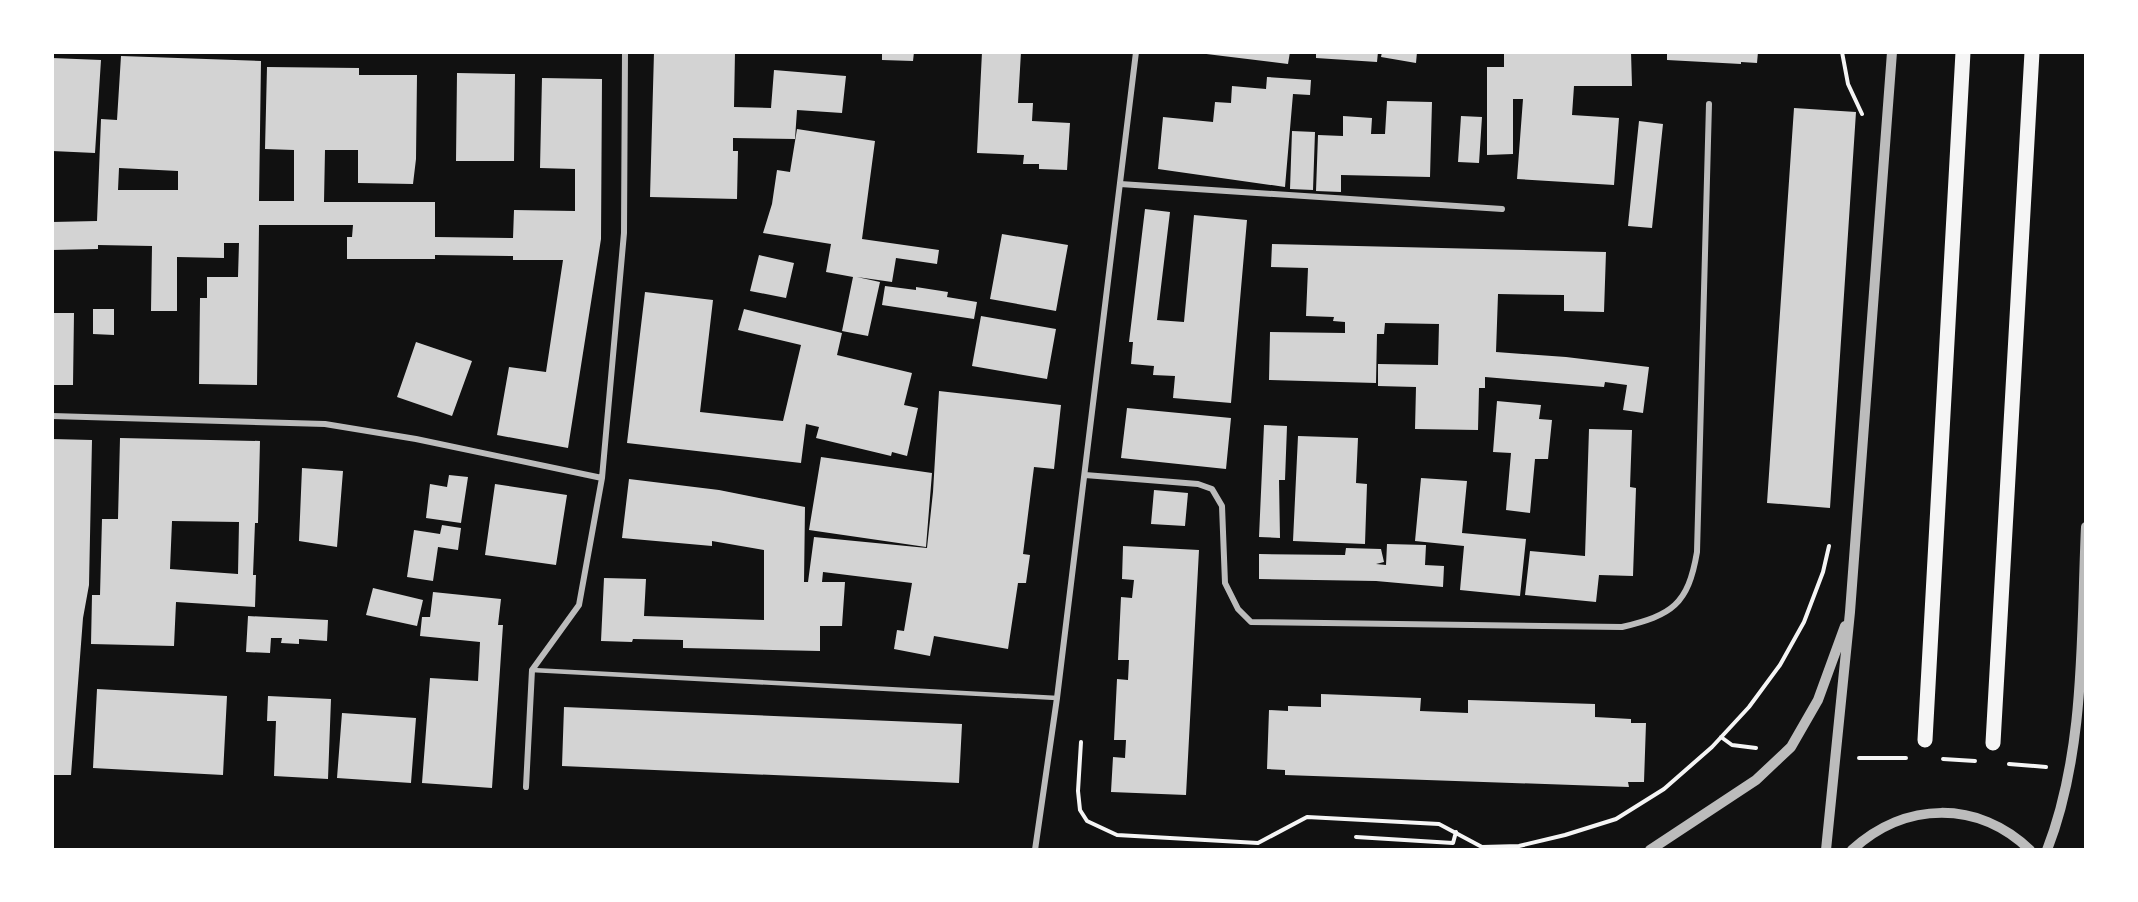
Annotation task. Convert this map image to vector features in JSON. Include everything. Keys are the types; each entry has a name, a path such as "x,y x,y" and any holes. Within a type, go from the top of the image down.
{"main road":[{"path":"1925,740 1963,52"},
{"path":"1994,743 2032,52"}],"street":[{"path":"526,788 532,670 579,605 602,478 624,233 625,52"},
{"path":"1035,849 1058,698 1136,52"},
{"path":"1826,849 1850,612 1892,52"},
{"path":"1085,475 1198,483 1212,489 1222,506 1225,584 1238,609 1251,622 1622,627 1654,619 1677,603 1692,581 1697,552 1709,104"},
{"path":"1120,184 1502,209"},
{"path":"52,416 325,424 416,439 602,478"},
{"path":"2047,849 2062,812 2072,762 2081,648 2085,527"},
{"path":"1650,849 1756,780 1791,747 1818,700 1850,612"},
{"path":"2081,648 2085,660"},
{"path":"1852,849 1869,834 1904,817 1942,812 1980,818 2014,835 2030,849"}],"lane":[{"path":"532,670 1058,698"}],"path":[{"path":"1855,758 1912,758"},
{"path":"1934,758 1977,761"},
{"path":"1998,763 2041,768"},
{"path":"1356,837 1453,843 1456,832"}],"building":[{"path":"654,52 735,52 734,107 771,108 774,70 846,76 842,113 797,110 795,139 733,138 733,151 738,151 737,199 650,197"},
{"path":"882,52 914,52 913,61 882,60"},
{"path":"982,52 1021,52 1018,103 1033,103 1032,121 1070,123 1067,170 1039,169 1039,164 1023,164 1024,155 977,153"},
{"path":"1190,52 1290,52 1288,64"},
{"path":"1316,52 1378,52 1377,62 1316,58"},
{"path":"1382,52 1417,52 1416,63 1381,57"},
{"path":"1631,52 1632,86 1574,86 1572,115 1619,118 1614,185 1517,179 1523,99 1513,99 1513,154 1487,155 1487,67 1504,67 1504,54"},
{"path":"1667,52 1758,52 1757,63 1741,62 1741,64 1667,60"},
{"path":"121,56 261,61 259,201 294,201 294,150 265,149 267,67 359,68 359,75 417,75 416,159 413,184 358,183 358,150 325,150 324,202 435,202 435,237 513,238 514,210 575,211 575,169 540,168 542,78 602,79 601,239 568,448 497,435 509,367 546,372 563,260 513,260 513,256 435,255 435,259 347,259 347,237 352,237 353,225 259,225 257,385 199,384 200,298 207,298 207,277 238,277 239,243 224,243 224,258 177,257 177,311 151,311 152,246 98,245 98,249 52,250 52,222 97,221 101,119 117,120","holes":["119,168 178,171 178,190 118,190"]},
{"path":"52,58 101,60 95,153 52,151"},
{"path":"457,73 515,74 514,161 456,161"},
{"path":"1267,77 1311,80 1310,95 1293,94 1285,187 1158,169 1163,117 1213,122 1215,102 1231,103 1232,86 1266,89"},
{"path":"1387,101 1432,102 1430,177 1341,175 1341,192 1316,191 1318,135 1343,136 1343,116 1372,118 1371,134 1385,134"},
{"path":"1794,108 1856,112 1830,508 1767,503"},
{"path":"1461,116 1482,117 1479,163 1458,162"},
{"path":"1639,121 1663,124 1652,228 1628,226"},
{"path":"797,129 875,141 862,239 939,250 937,264 896,258 892,282 857,277 880,282 868,336 842,331 853,277 826,272 831,244 763,233 772,204 777,170 790,172"},
{"path":"1292,131 1315,132 1313,190 1290,189"},
{"path":"1145,209 1170,212 1157,320 1184,322 1194,215 1247,220 1231,403 1173,398 1175,376 1153,375 1154,366 1131,364 1133,342 1129,342"},
{"path":"1002,234 1068,245 1056,311 990,299"},
{"path":"1272,244 1606,252 1604,312 1564,311 1564,295 1498,294 1496,352 1566,357 1649,367 1643,413 1623,410 1627,385 1605,382 1604,387 1485,377 1485,388 1479,388 1478,430 1415,429 1416,387 1378,386 1378,364 1438,365 1439,324 1385,323 1384,334 1377,334 1376,383 1269,380 1270,332 1345,333 1345,322 1333,321 1334,317 1306,316 1308,268 1271,267"},
{"path":"759,255 794,263 786,298 750,291"},
{"path":"885,286 916,290 916,287 948,292 947,297 977,302 974,319 882,305"},
{"path":"645,292 713,300 700,412 783,421 801,345 738,330 744,309 842,333 837,355 912,373 904,405 918,408 907,456 892,452 891,456 816,438 819,427 806,424 801,463 627,443"},
{"path":"93,309 114,309 114,335 93,334"},
{"path":"52,313 74,313 73,385 52,385"},
{"path":"981,316 1056,329 1047,379 972,366"},
{"path":"416,342 472,361 452,416 397,397"},
{"path":"939,391 1061,405 1054,469 1034,467 1023,554 1030,555 1026,583 1018,583 1008,649 934,636 930,656 894,649 897,630 904,631 912,583 823,572 822,582 845,582 842,626 820,626 820,651 683,648 683,640 601,641 604,578 646,579 644,616 764,620 764,550 712,541 712,546 622,538 629,479 719,490 805,507 804,582 808,582 814,537 927,548"},
{"path":"1497,401 1541,405 1539,419 1552,420 1548,459 1535,459 1530,513 1506,510 1511,453 1493,452"},
{"path":"1127,408 1231,418 1226,469 1121,458"},
{"path":"1264,425 1287,426 1285,480 1279,480 1280,538 1259,537"},
{"path":"1589,429 1632,430 1630,487 1636,488 1633,576 1599,575 1596,602 1525,595 1530,551 1585,556"},
{"path":"1298,436 1358,438 1356,483 1367,484 1365,544 1293,541"},
{"path":"120,438 260,441 258,523 255,523 253,575 256,575 255,607 176,602 174,646 91,644 92,595 100,595 102,519 118,519","holes":["172,521 239,522 238,574 170,569"]},
{"path":"52,439 92,440 89,585 83,618 71,775 52,775"},
{"path":"821,457 932,473 926,547 809,530"},
{"path":"302,468 343,471 337,547 299,541"},
{"path":"449,475 468,477 461,523 426,518 430,484 447,487"},
{"path":"1421,478 1467,481 1462,533 1526,539 1520,596 1460,590 1464,546 1415,541"},
{"path":"495,484 567,495 556,565 485,555"},
{"path":"1154,490 1188,493 1185,526 1151,524"},
{"path":"442,525 461,528 458,550 438,547 433,581 407,577 414,530 440,534"},
{"path":"1387,544 1426,545 1425,565 1444,566 1443,587 1376,581 1259,579 1259,554 1345,555 1346,548 1381,549 1384,562 1376,564 1386,565"},
{"path":"1123,546 1199,550 1186,795 1111,792 1113,757 1125,758 1126,740 1114,740 1117,679 1128,680 1129,660 1118,660 1121,597 1132,598 1134,580 1122,579"},
{"path":"373,588 423,600 417,626 366,615"},
{"path":"433,592 501,599 498,625 503,625 492,788 422,783 430,678 478,681 480,642 420,636 422,617 430,617"},
{"path":"248,616 328,620 327,641 299,639 299,644 281,643 282,638 271,638 270,653 246,652"},
{"path":"97,689 227,696 223,775 93,768"},
{"path":"1321,694 1421,698 1420,711 1468,713 1468,700 1595,704 1595,717 1631,719 1631,723 1646,723 1644,782 1628,782 1629,787 1285,775 1285,770 1267,769 1269,710 1288,711 1288,706 1321,707"},
{"path":"268,696 331,699 328,779 274,776 276,721 267,721"},
{"path":"564,707 962,724 959,783 562,766"},
{"path":"342,713 416,718 411,783 337,778"}]}
